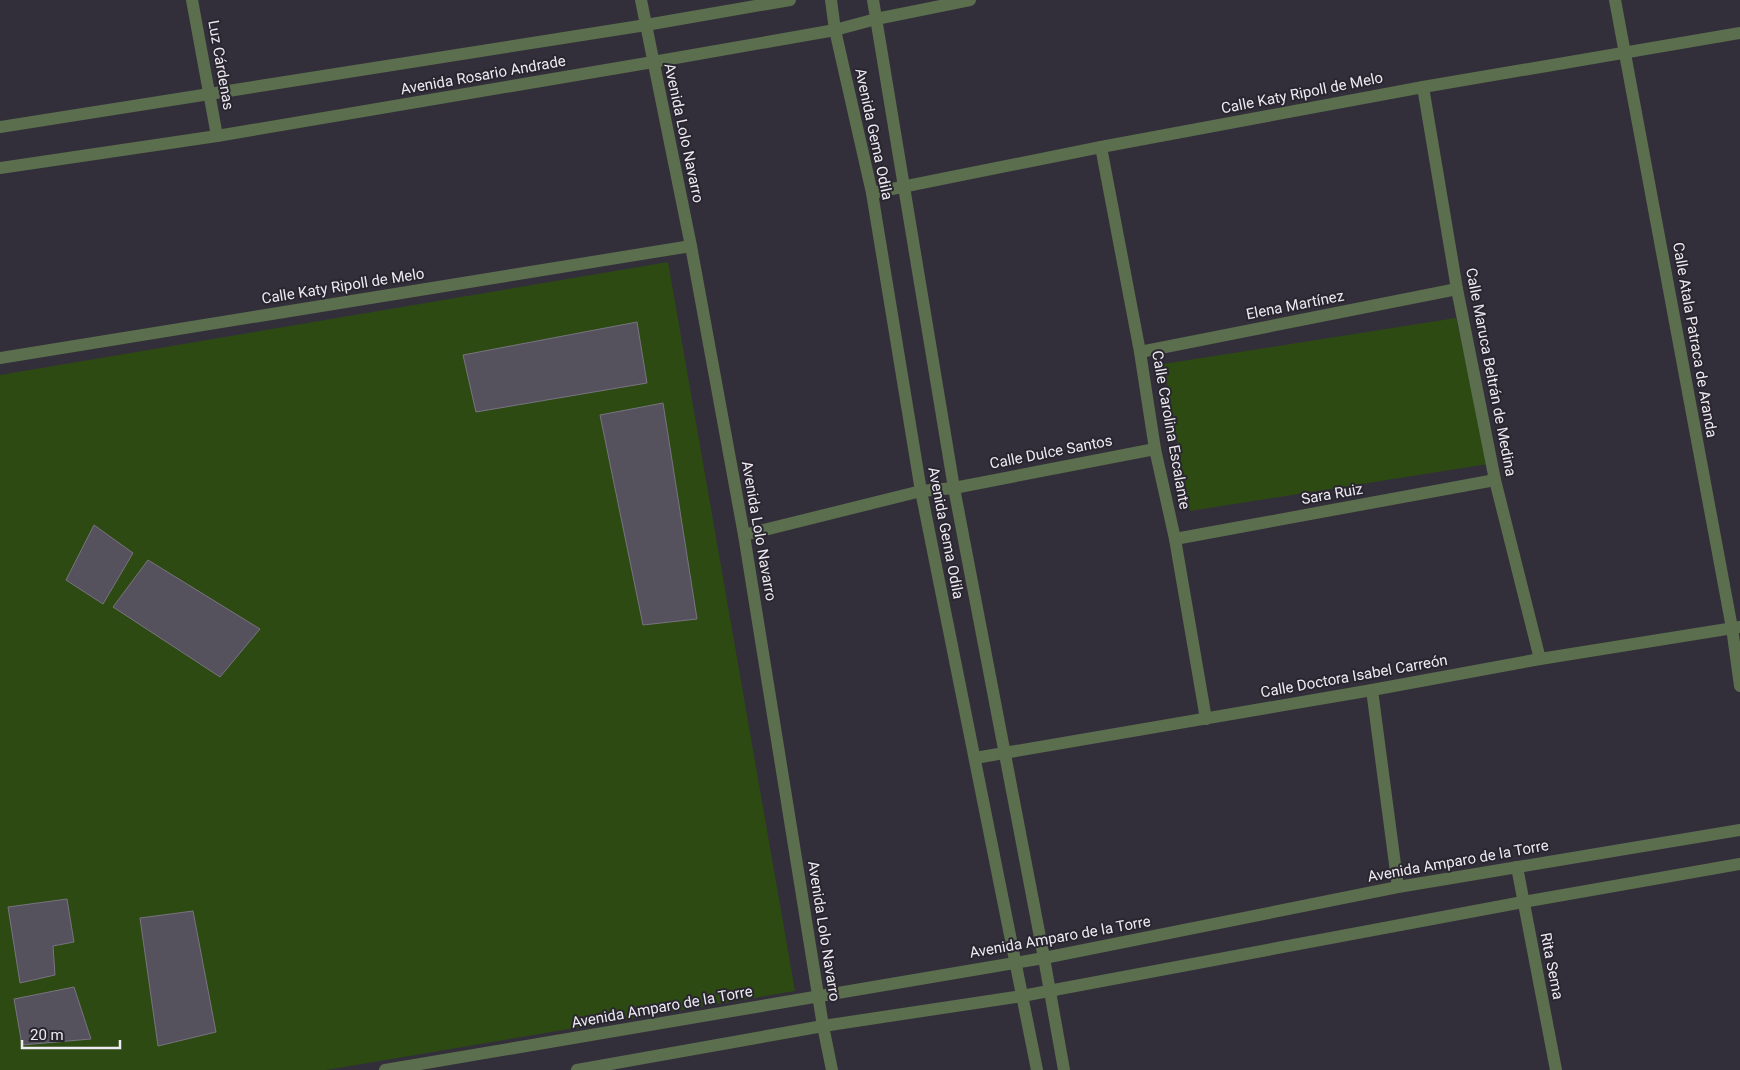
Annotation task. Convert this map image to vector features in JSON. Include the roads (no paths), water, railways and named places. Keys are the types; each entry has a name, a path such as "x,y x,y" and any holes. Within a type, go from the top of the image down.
{"street":[{"name":"Luz Cárdenas","path":"192,0 217,136"},
{"name":"Avenida Lolo Navarro","path":"641,0 691,246 744,535 823,1026 832,1070"},
{"name":"Avenida Rosario Andrade","path":"0,127 646,25 790,0"},
{"name":"Avenida Gema Odila","path":"831,0 835,30 872,193 921,491 1037,1070"},
{"name":"Avenida Gema Odila","path":"873,0 954,488 1064,1070"},
{"name":"Avenida Rosario Andrade","path":"0,168 217,136 653,62 835,30 970,0"},
{"name":"Calle Atala Patraca de Aranda","path":"1615,0 1736,628 1740,686"},
{"name":"Calle Katy Ripoll de Melo","path":"872,193 1101,147 1423,87 1740,33"},
{"name":"Calle Maruca Beltrán de Medina","path":"1423,87 1457,289 1495,480 1540,659"},
{"name":"Calle Carolina Escalante","path":"1101,147 1140,352 1155,449 1175,539 1206,719"},
{"name":"Calle Katy Ripoll de Melo","path":"0,358 691,246"},
{"name":"Elena Martínez","path":"1140,352 1457,289"},
{"name":"Calle Dulce Santos","path":"744,535 921,491 954,488 1155,449"},
{"name":"Sara Ruiz","path":"1175,539 1495,480"},
{"name":"Calle Doctora Isabel Carreón","path":"975,758 1372,690 1540,659 1736,628"},
{"path":"1372,690 1398,887"},
{"name":"Avenida Amparo de la Torre","path":"385,1070 1044,958 1398,887 1740,830"},
{"path":"577,1070 823,1026 1049,992 1522,902 1740,864"},
{"name":"Rita Sema","path":"1517,868 1522,902 1556,1070"}]}
